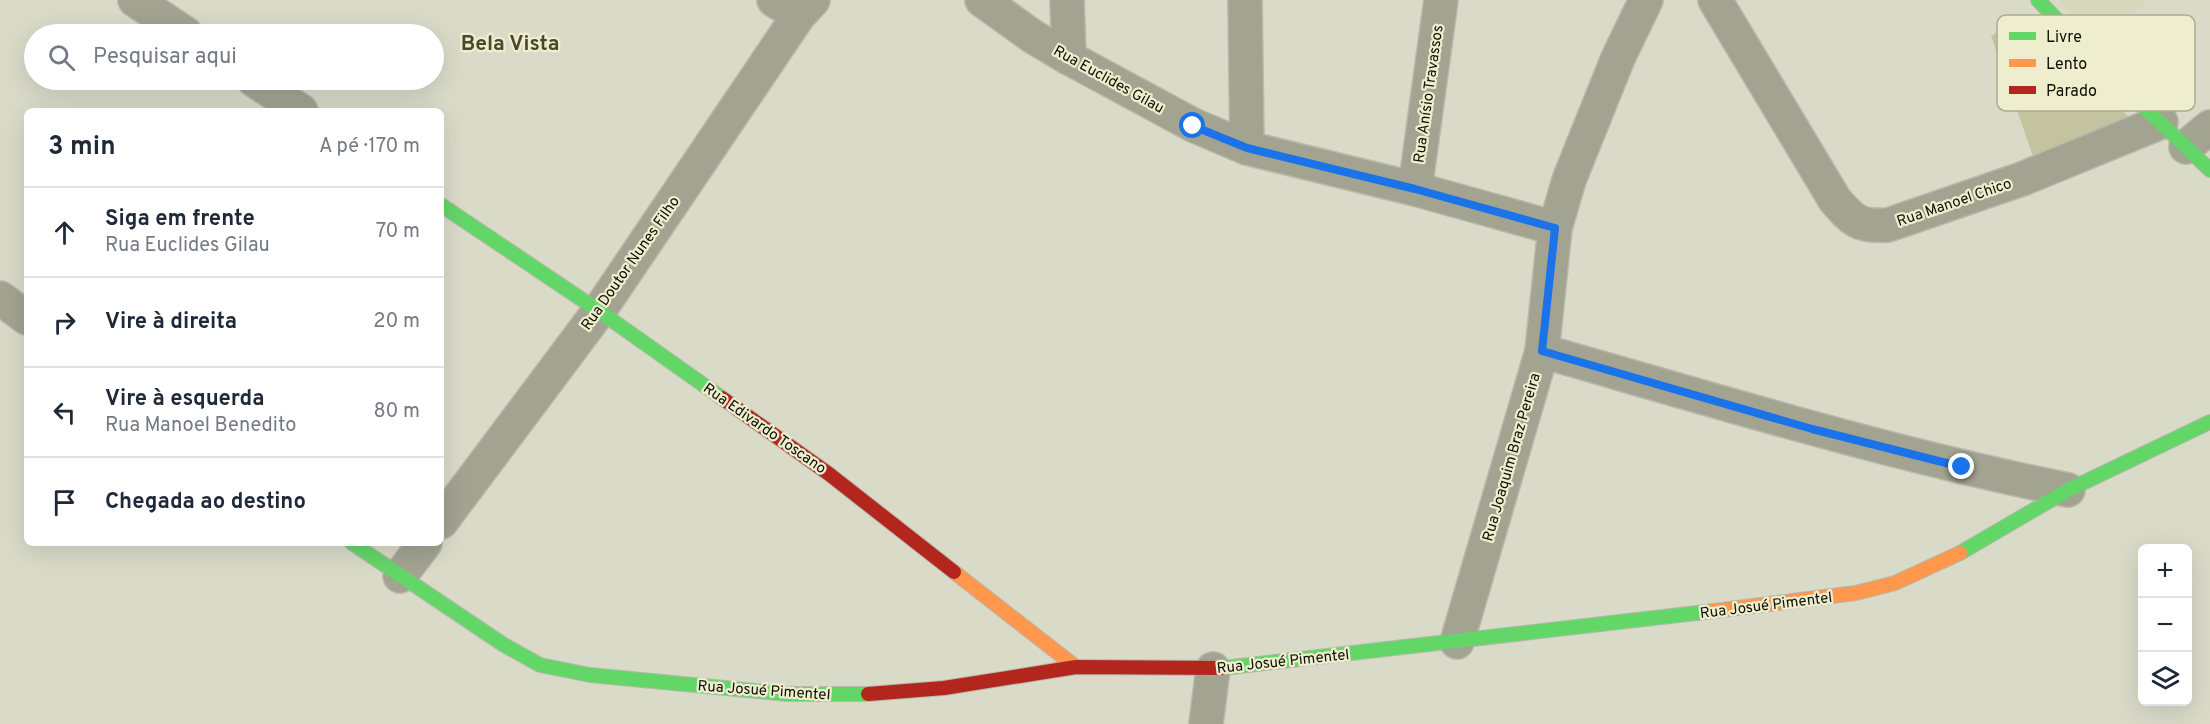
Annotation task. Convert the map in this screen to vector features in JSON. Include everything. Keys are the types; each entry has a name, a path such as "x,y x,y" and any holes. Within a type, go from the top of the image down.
{"street":[{"path":"135,0 171,24"},
{"name":"Rua Euclides Gilau","path":"982,0 1032,36 1069,58 1193,126 1247,148 1415,189 1555,228"},
{"path":"1067,0 1069,58"},
{"path":"1245,0 1247,148"},
{"name":"Rua Anísio Travassos","path":"1415,189 1441,0"},
{"name":"Rua Joaquim Braz Pereira","path":"1456,642 1542,351 1555,228 1569,180 1618,58 1646,0"},
{"name":"Rua Manoel Chico","path":"1715,0 1835,200 1849,217 1868,226 1888,225 2022,179 2161,122"},
{"path":"2038,0 2052,15"},
{"name":"Rua Doutor Nunes Filho","path":"444,518 599,310 795,5"},
{"path":"269,90 296,108"},
{"path":"2149,111 2161,122 2198,137 2210,170"},
{"name":"Rua Edivardo Toscano","path":"444,207 599,310 829,474 1076,667"},
{"path":"0,298 24,316"},
{"path":"1542,351 1812,429 1983,473 2068,490"},
{"name":"Rua Josué Pimentel","path":"356,546 504,645 540,665 590,675 788,694 871,694 944,688 1076,667 1213,669 1857,593 1895,583 1933,567 1990,537 2068,490 2210,422"},
{"path":"400,576 423,546"},
{"path":"1206,724 1213,669"}],"shaded area":[{"path":"2059,0 2148,0 2132,15 2072,15"},
{"path":"1997,32 1997,53 1991,36"},
{"path":"2017,111 2123,111 2130,118 2033,156"}],"traffic: fast":[{"path":"2038,0 2052,15"},
{"path":"2148,111 2210,170"},
{"path":"444,207 599,311 722,398"},
{"path":"1960,553 2068,490 2210,422"},
{"path":"356,546 504,645 540,665 590,675 788,694 868,694"},
{"path":"1223,668 1714,611"}],"traffic: slow":[{"path":"1714,611 1856,593 1895,583 1960,553"},
{"path":"954,572 1076,667"}],"traffic: jam":[{"path":"722,398 829,474 954,572"},
{"path":"868,694 944,688 1076,667 1223,668"}],"district":[{"name":"Bela Vista","path":"510,43"}],"route":[{"path":"1193,126 1247,148 1415,189 1555,228 1542,351 1812,429 1962,467"}]}
